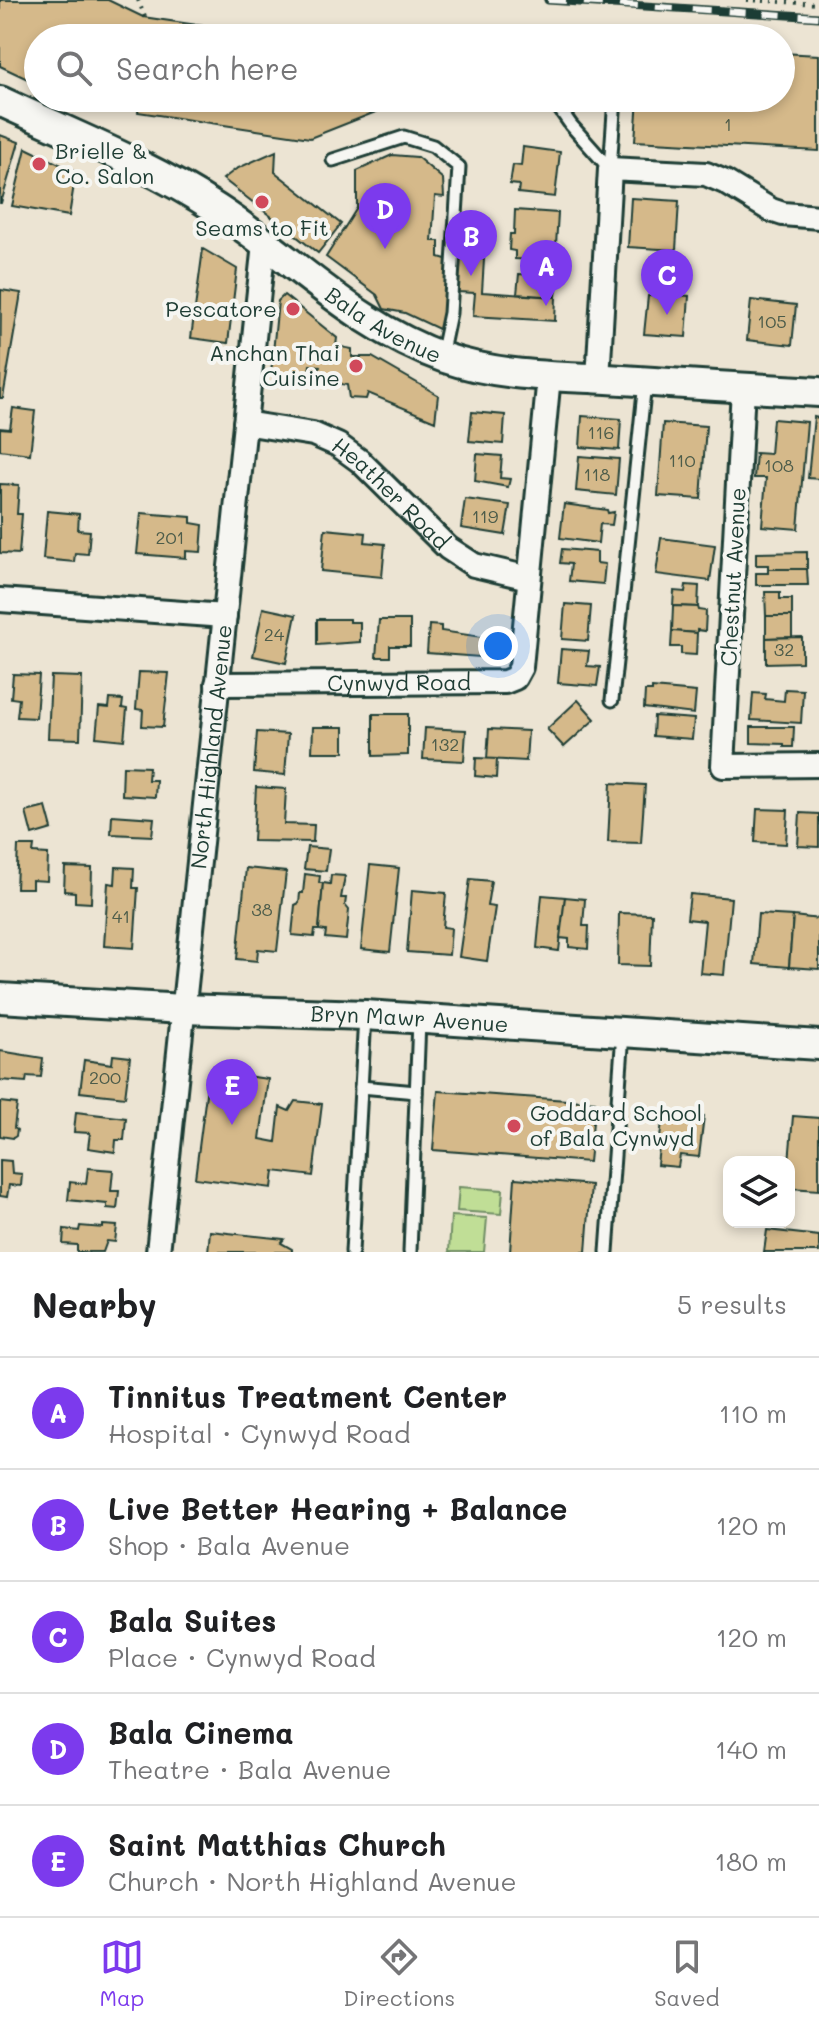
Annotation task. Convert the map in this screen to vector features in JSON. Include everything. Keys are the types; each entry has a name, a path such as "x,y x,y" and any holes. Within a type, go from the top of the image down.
{"street":[{"name":"Bala Avenue","path":"0,101 172,182 216,208 356,314 399,339 441,357 498,371 549,376 819,392"},
{"path":"598,379 610,169 706,174 771,210 819,217"},
{"name":"North Highland Avenue","path":"158,1252 264,243"},
{"name":"Cynwyd Road","path":"217,684 510,681 515,678 521,667 549,376"},
{"name":"Chestnut Avenue","path":"743,388 723,766 819,765"},
{"name":"Heather Road","path":"245,423 313,434 338,445 360,461 448,548 474,565 529,578"},
{"path":"0,600 225,616"},
{"name":"Bryn Mawr Avenue","path":"0,998 183,1009 365,1015 819,1045"}],"lane":[{"path":"562,112 610,169"},
{"path":"610,169 614,112"},
{"path":"333,160 404,137 433,146 459,167 450,313 441,357"},
{"path":"612,700 645,382"},
{"path":"352,1252 365,1015"},
{"path":"410,1252 419,1019"},
{"path":"607,1252 623,1032"},
{"path":"361,1087 416,1092"}],"path":[{"path":"138,0 145,17"},
{"path":"747,0 819,4"}],"green space":[{"path":"459,1187 503,1190 501,1214 457,1211"},
{"path":"451,1216 487,1218 484,1252 449,1252"}],"building":[{"path":"0,0 108,0 143,17 190,24 24,24 24,77 0,66"},
{"path":"795,54 819,55 819,151 635,141 637,112 795,112"},
{"path":"138,112 376,112 310,138"},
{"path":"0,135 19,142 1,203 0,203"},
{"path":"523,147 560,152 555,197 518,193 519,185 510,184 513,165 521,166"},
{"path":"26,148 76,172 69,216 12,206"},
{"path":"276,151 275,172 341,224 318,253 223,179 236,169"},
{"path":"392,155 417,157 443,179 444,197 435,196 432,241 439,241 439,257 449,260 441,330 405,313 384,309 377,295 326,257 357,208 357,171"},
{"path":"631,198 679,201 676,250 628,247"},
{"path":"515,210 558,213 555,261 515,259 515,251 509,250 510,234 514,234"},
{"path":"203,249 237,269 228,343 191,338"},
{"path":"460,258 484,259 482,292 556,297 555,321 473,316 475,293 458,292"},
{"path":"519,274 558,277 556,297 517,294"},
{"path":"656,287 668,288 667,294 689,296 686,337 644,334 648,296 655,296"},
{"path":"1,290 21,293 3,398 0,398"},
{"path":"284,295 337,338 336,346 352,349 352,357 372,357 438,395 435,421 368,393 366,399 349,398 347,385 329,382 318,385 320,366 310,365 308,377 271,373 278,301"},
{"path":"751,300 796,305 792,345 747,340"},
{"path":"13,408 35,411 30,454 0,450 0,428 10,429"},
{"path":"472,412 505,415 503,444 469,441"},
{"path":"582,416 621,419 619,450 580,447"},
{"path":"814,417 819,418 819,479 808,478"},
{"path":"773,419 807,422 798,529 762,526 766,478 754,478 756,453 770,454"},
{"path":"663,423 706,426 701,499 658,496"},
{"path":"477,454 502,456 500,478 510,479 508,487 475,481"},
{"path":"579,456 619,459 616,495 576,491"},
{"path":"0,484 19,485 17,514 22,514 19,554 0,553"},
{"path":"465,499 510,505 505,535 461,528"},
{"path":"564,504 614,512 612,525 600,524 598,543 560,538"},
{"path":"47,511 79,514 78,530 90,531 88,554 75,553 74,562 43,559"},
{"path":"141,513 191,517 191,523 203,525 201,552 186,551 186,558 137,554"},
{"path":"325,529 366,533 365,542 385,544 382,577 321,571"},
{"path":"661,538 715,545 710,581 656,574"},
{"path":"562,549 597,552 597,563 605,564 603,584 569,581 571,564 560,563"},
{"path":"807,552 807,569 768,569 768,565 756,565 756,553"},
{"path":"768,569 807,569 808,585 756,585 756,573 768,573"},
{"path":"686,585 699,586 698,607 673,606 674,591 685,592"},
{"path":"765,592 780,592 780,599 792,599 792,616 766,616"},
{"path":"565,604 591,606 588,641 562,639"},
{"path":"673,606 698,607 706,611 705,631 672,631"},
{"path":"263,608 296,615 286,663 253,656"},
{"path":"766,616 792,616 792,637 766,638"},
{"path":"317,619 360,622 360,642 317,645"},
{"path":"379,620 410,620 410,646 390,646 390,657 376,657"},
{"path":"429,625 441,626 441,631 482,637 480,657 427,653"},
{"path":"672,631 697,633 696,655 681,654 681,647 671,647"},
{"path":"802,637 802,662 766,663 766,638"},
{"path":"561,649 589,651 587,666 600,667 597,686 558,683"},
{"path":"139,672 169,673 163,727 142,726 143,710 136,709"},
{"path":"13,674 39,675 36,718 17,717 19,699 11,698"},
{"path":"51,676 82,677 80,739 48,738"},
{"path":"652,688 696,692 694,714 644,708 645,691 652,691"},
{"path":"785,689 803,690 801,723 751,720 753,693 766,694 765,699 784,701"},
{"path":"110,699 123,700 122,708 127,709 124,740 96,737 99,707 109,708"},
{"path":"578,700 595,719 564,747 547,729"},
{"path":"373,714 408,714 408,755 373,756"},
{"path":"654,716 694,719 692,739 653,736"},
{"path":"313,727 344,727 344,752 312,752"},
{"path":"751,727 794,727 793,747 751,743"},
{"path":"425,728 466,730 464,761 423,759"},
{"path":"489,729 528,731 526,761 487,759"},
{"path":"257,732 288,734 285,775 254,772"},
{"path":"476,758 497,759 496,778 475,776"},
{"path":"123,766 149,767 148,780 156,780 155,797 122,795"},
{"path":"611,783 645,785 641,843 608,842"},
{"path":"256,787 286,789 284,824 314,825 313,842 253,841"},
{"path":"46,807 52,829 32,835 26,812"},
{"path":"757,809 788,810 786,844 755,842"},
{"path":"800,813 819,814 819,847 798,846"},
{"path":"112,815 154,818 152,836 111,834"},
{"path":"18,846 34,846 33,853 48,854 47,881 32,880 32,888 16,888"},
{"path":"307,847 329,849 326,871 304,869"},
{"path":"370,865 399,868 390,952 361,949"},
{"path":"65,867 92,868 91,903 75,902 75,892 64,891"},
{"path":"116,867 134,868 133,888 138,888 134,948 104,946 108,883 115,884"},
{"path":"246,868 286,872 277,951 258,949 257,961 237,959"},
{"path":"305,874 320,876 319,883 323,883 319,930 315,930 314,937 292,935 295,905 299,903 300,893 303,893"},
{"path":"331,875 345,876 341,898 346,898 345,905 349,910 346,940 325,938 326,931 319,930 323,883 330,884"},
{"path":"470,879 491,881 487,906 495,907 487,961 459,957"},
{"path":"412,890 446,893 443,927 451,928 449,955 407,952"},
{"path":"690,894 731,898 724,975 700,973 705,921 687,919"},
{"path":"542,895 565,897 559,951 537,948"},
{"path":"565,897 585,899 583,926 589,926 588,949 569,947 569,939 560,938"},
{"path":"619,913 652,914 650,966 618,965"},
{"path":"758,914 793,916 789,967 754,964"},
{"path":"793,916 819,919 819,969 789,967"},
{"path":"0,1051 43,1058 41,1077 27,1076 26,1082 0,1080"},
{"path":"113,1055 130,1057 125,1097 80,1092 84,1060 112,1064"},
{"path":"209,1071 268,1079 260,1139 276,1142 280,1107 289,1111 295,1101 322,1104 313,1176 274,1171 272,1188 195,1178"},
{"name":"Goddard School of Bala Cynwyd","path":"438,1091 595,1102 589,1162 433,1150"},
{"path":"0,1102 17,1104 14,1128 17,1130 13,1138 0,1136"},
{"path":"76,1112 126,1118 124,1140 116,1140 115,1152 88,1148 90,1133 74,1132"},
{"path":"663,1112 704,1116 699,1157 680,1155 678,1167 657,1165"},
{"path":"793,1116 819,1118 819,1190 795,1188 795,1156 790,1156"},
{"path":"0,1160 11,1161 12,1173 22,1174 21,1186 9,1185 7,1197 0,1196"},
{"path":"88,1168 113,1170 111,1191 119,1191 117,1209 107,1208 107,1204 68,1200 70,1182 86,1184"},
{"path":"515,1178 591,1185 586,1252 510,1252"},
{"path":"103,1225 117,1226 115,1242 107,1241 103,1252 77,1252 77,1245 63,1244 64,1229 79,1231 80,1226 103,1228"},
{"path":"767,1230 819,1236 819,1252 764,1252"},
{"path":"210,1231 284,1239 281,1243 292,1252 208,1252"}],"railway":[{"path":"548,0 819,17"}],"place":[{"name":"Brielle & Co. Salon","path":"39,164"},
{"name":"Seams to Fit","path":"262,202"},
{"name":"Bala Cinema","path":"385,249"},
{"name":"Live Better Hearing + Balance","path":"471,276"},
{"name":"Tinnitus Treatment Center","path":"546,306"},
{"name":"Pescatore","path":"293,309"},
{"name":"Bala Suites","path":"667,315"},
{"name":"Anchan Thai Cuisine","path":"356,366"},
{"name":"Saint Matthias Church","path":"232,1125"},
{"name":"Goddard School of Bala Cynwyd","path":"514,1126"}]}
